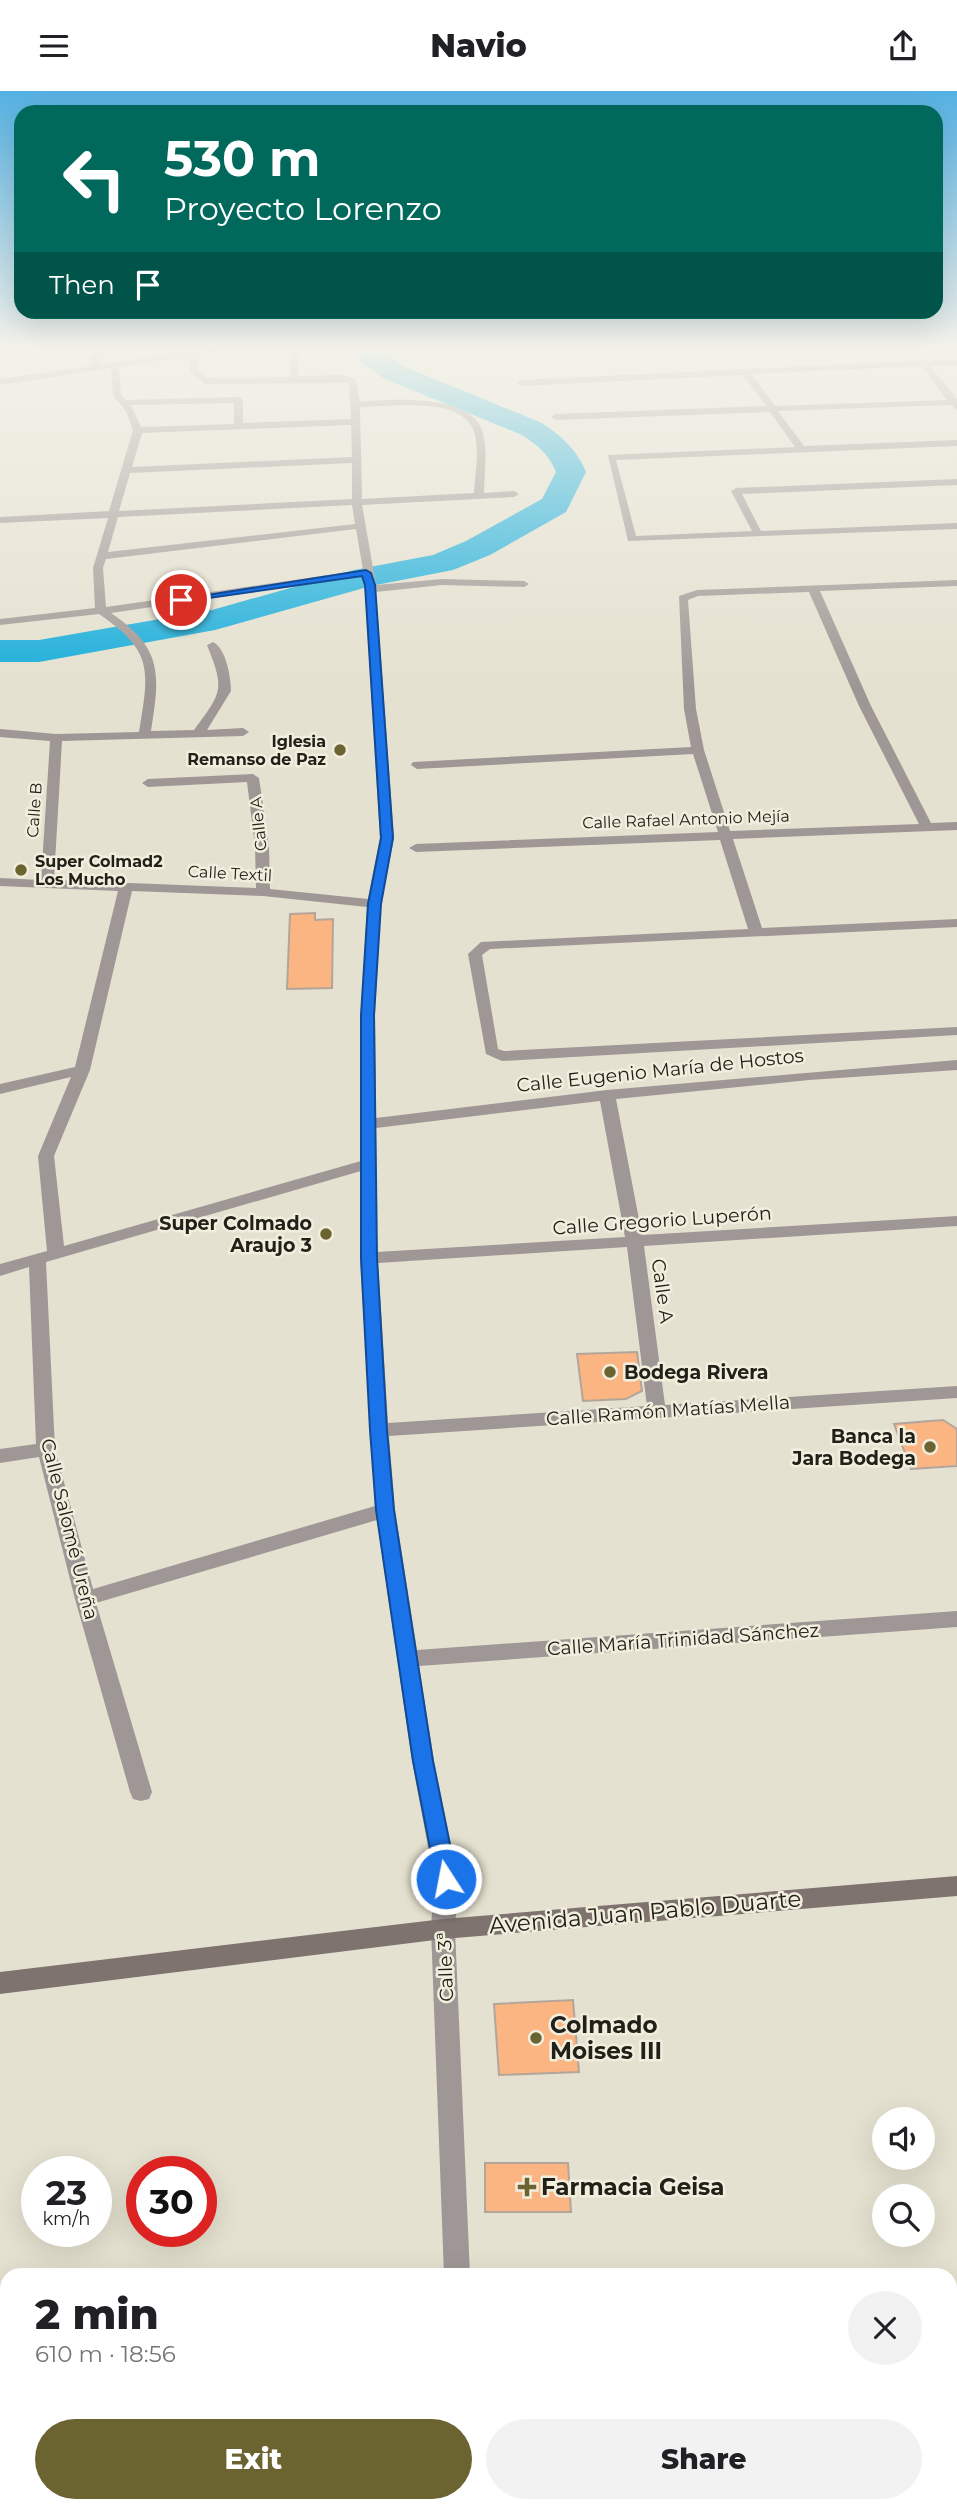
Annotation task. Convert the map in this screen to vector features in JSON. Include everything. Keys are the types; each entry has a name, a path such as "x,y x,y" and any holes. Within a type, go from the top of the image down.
{"main road":[{"name":"Avenida Juan Pablo Duarte","path":"0,1983 443,1930 957,1886"}],"street":[{"path":"102,611 97,568 102,557 110,516 129,461"},
{"path":"127,470 333,461"},
{"name":"Calle 3ª","path":"357,461 357,503 369,583 387,838 374,904 368,1015 369,1258 385,1510 423,1761 446,1879 443,1930 457,2268"},
{"path":"478,461 479,496"},
{"path":"612,461 632,539 957,526"},
{"path":"758,534 736,491 957,482"},
{"path":"0,520 514,494"},
{"path":"102,557 360,526"},
{"path":"0,622 369,583 524,584"},
{"path":"756,932 698,750 690,709 683,598 697,593 957,583"},
{"path":"813,589 865,706 928,827"},
{"path":"102,611 129,628 139,638 150,658 153,673 145,734"},
{"path":"199,733 225,694 228,682 213,645"},
{"path":"0,733 56,738 243,732"},
{"name":"Calle B","path":"47,884 56,738"},
{"path":"417,765 698,750"},
{"name":"Calle A","path":"148,783 253,778 262,846 262,892"},
{"name":"Calle Rafael Antonio Mejía","path":"416,848 957,826"},
{"name":"Calle Textil","path":"0,882 262,892 374,904"},
{"path":"56,1252 46,1156 82,1070 126,886"},
{"path":"957,923 486,945 475,954 491,1051 509,1057 957,1031"},
{"name":"Calle Eugenio María de Hostos","path":"368,1124 607,1095 846,1072 957,1066"},
{"path":"0,1089 82,1070"},
{"name":"Calle A","path":"607,1095 635,1244 657,1411"},
{"path":"0,1270 368,1164"},
{"name":"Calle Gregorio Luperón","path":"369,1258 635,1244 957,1221"},
{"name":"Calle Salomé Ureña","path":"37,1259 46,1449 85,1599 141,1792"},
{"name":"Calle Ramón Matías Mella","path":"379,1430 957,1392"},
{"path":"0,1456 46,1449"},
{"path":"85,1599 385,1510"},
{"name":"Calle María Trinidad Sánchez","path":"409,1659 957,1619"}],"building":[{"path":"315,913 315,920 333,919 332,988 287,989 290,914"},
{"name":"Bodega Rivera","path":"637,1352 642,1391 626,1399 583,1401 577,1354"},
{"name":"Banca la Jara Bodega","path":"943,1420 957,1429 957,1466 911,1469 894,1424"},
{"name":"Colmado Moises III","path":"573,2000 579,2072 499,2075 494,2004"},
{"name":"Farmacia Geisa","path":"485,2163 568,2163 571,2212 485,2212"}],"waterway":[{"path":"0,651 39,651 88,640 215,620 366,577 441,563 478,548 555,505 571,472 566,461"}],"place":[{"name":"Iglesia Remanso de Paz","path":"340,750"},
{"name":"Super Colmad2 Los Mucho","path":"21,870"},
{"name":"Super Colmado Araujo 3","path":"326,1234"},
{"name":"Bodega Rivera","path":"610,1372"},
{"name":"Banca la Jara Bodega","path":"930,1447"},
{"name":"Colmado Moises III","path":"536,2038"},
{"name":"Farmacia Geisa","path":"527,2187"}],"route":[{"path":"181,600 366,573 370,585 387,838 374,904 368,1015 369,1258 379,1430 385,1510 423,1761 446,1879"}]}
